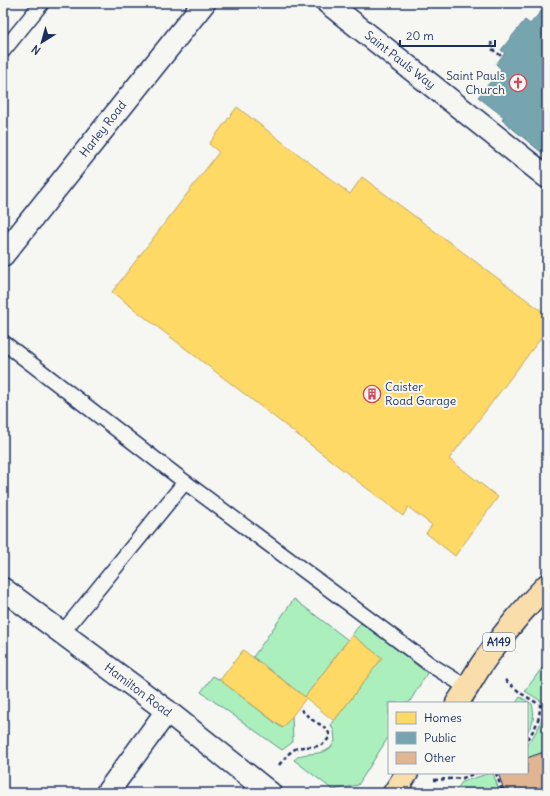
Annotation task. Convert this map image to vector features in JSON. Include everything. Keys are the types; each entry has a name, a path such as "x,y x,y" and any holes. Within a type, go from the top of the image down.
{"main road":[{"name":"A149","path":"462,695 483,662 527,606 547,585"}],"street":[{"name":"Harley Road","path":"3,255 204,3"},
{"name":"Saint Pauls Way","path":"328,3 547,177"},
{"name":"Hamilton Road","path":"3,589 167,711 266,790"},
{"path":"107,793 167,711"}],"lane":[{"path":"3,51 42,3"},
{"path":"3,342 185,482 431,665 462,695"},
{"path":"62,633 185,482"}],"path":[{"path":"491,42 493,50 500,55 503,52"},
{"path":"483,662 522,694 547,709"},
{"path":"528,737 533,731 540,717 540,705"},
{"path":"266,790 288,754 296,749 322,745 330,736 328,730 299,708"},
{"path":"400,783 463,778 473,774"},
{"path":"496,774 503,793"}],"green space":[{"path":"294,599 348,640 305,697 253,657"},
{"path":"361,623 427,673 410,702 388,702 388,738 358,785 333,790 294,760 302,755 320,753 330,748 335,741 334,731 331,725 382,658 352,635"},
{"path":"547,661 547,705 525,691"},
{"path":"213,676 282,728 292,716 293,742 282,750 201,692"},
{"path":"520,697 532,704 534,715 528,730 528,702 517,702"},
{"path":"543,716 547,716 547,751 528,758 528,743"},
{"path":"487,774 493,774 500,793 454,793 462,782"}],"building: Homes":[{"name":"Caister Road Garage","path":"237,107 350,194 362,177 547,315 547,330 449,459 498,497 455,556 426,533 432,525 408,507 403,516 112,292 219,152 209,144"},
{"path":"352,635 382,658 334,721 306,698 283,728 220,680 243,650 305,697"}],"building: Public":[{"name":"Saint Pauls Church","path":"543,9 547,13 547,157 502,120 504,117 478,97 501,69 496,64 505,53 501,50 525,20 530,24"}],"building: Other":[{"path":"547,751 547,793 505,793 498,774 528,774 528,758"}],"place":[{"name":"Saint Pauls Church","path":"518,83"},
{"name":"Caister Road Garage","path":"372,394"}]}
